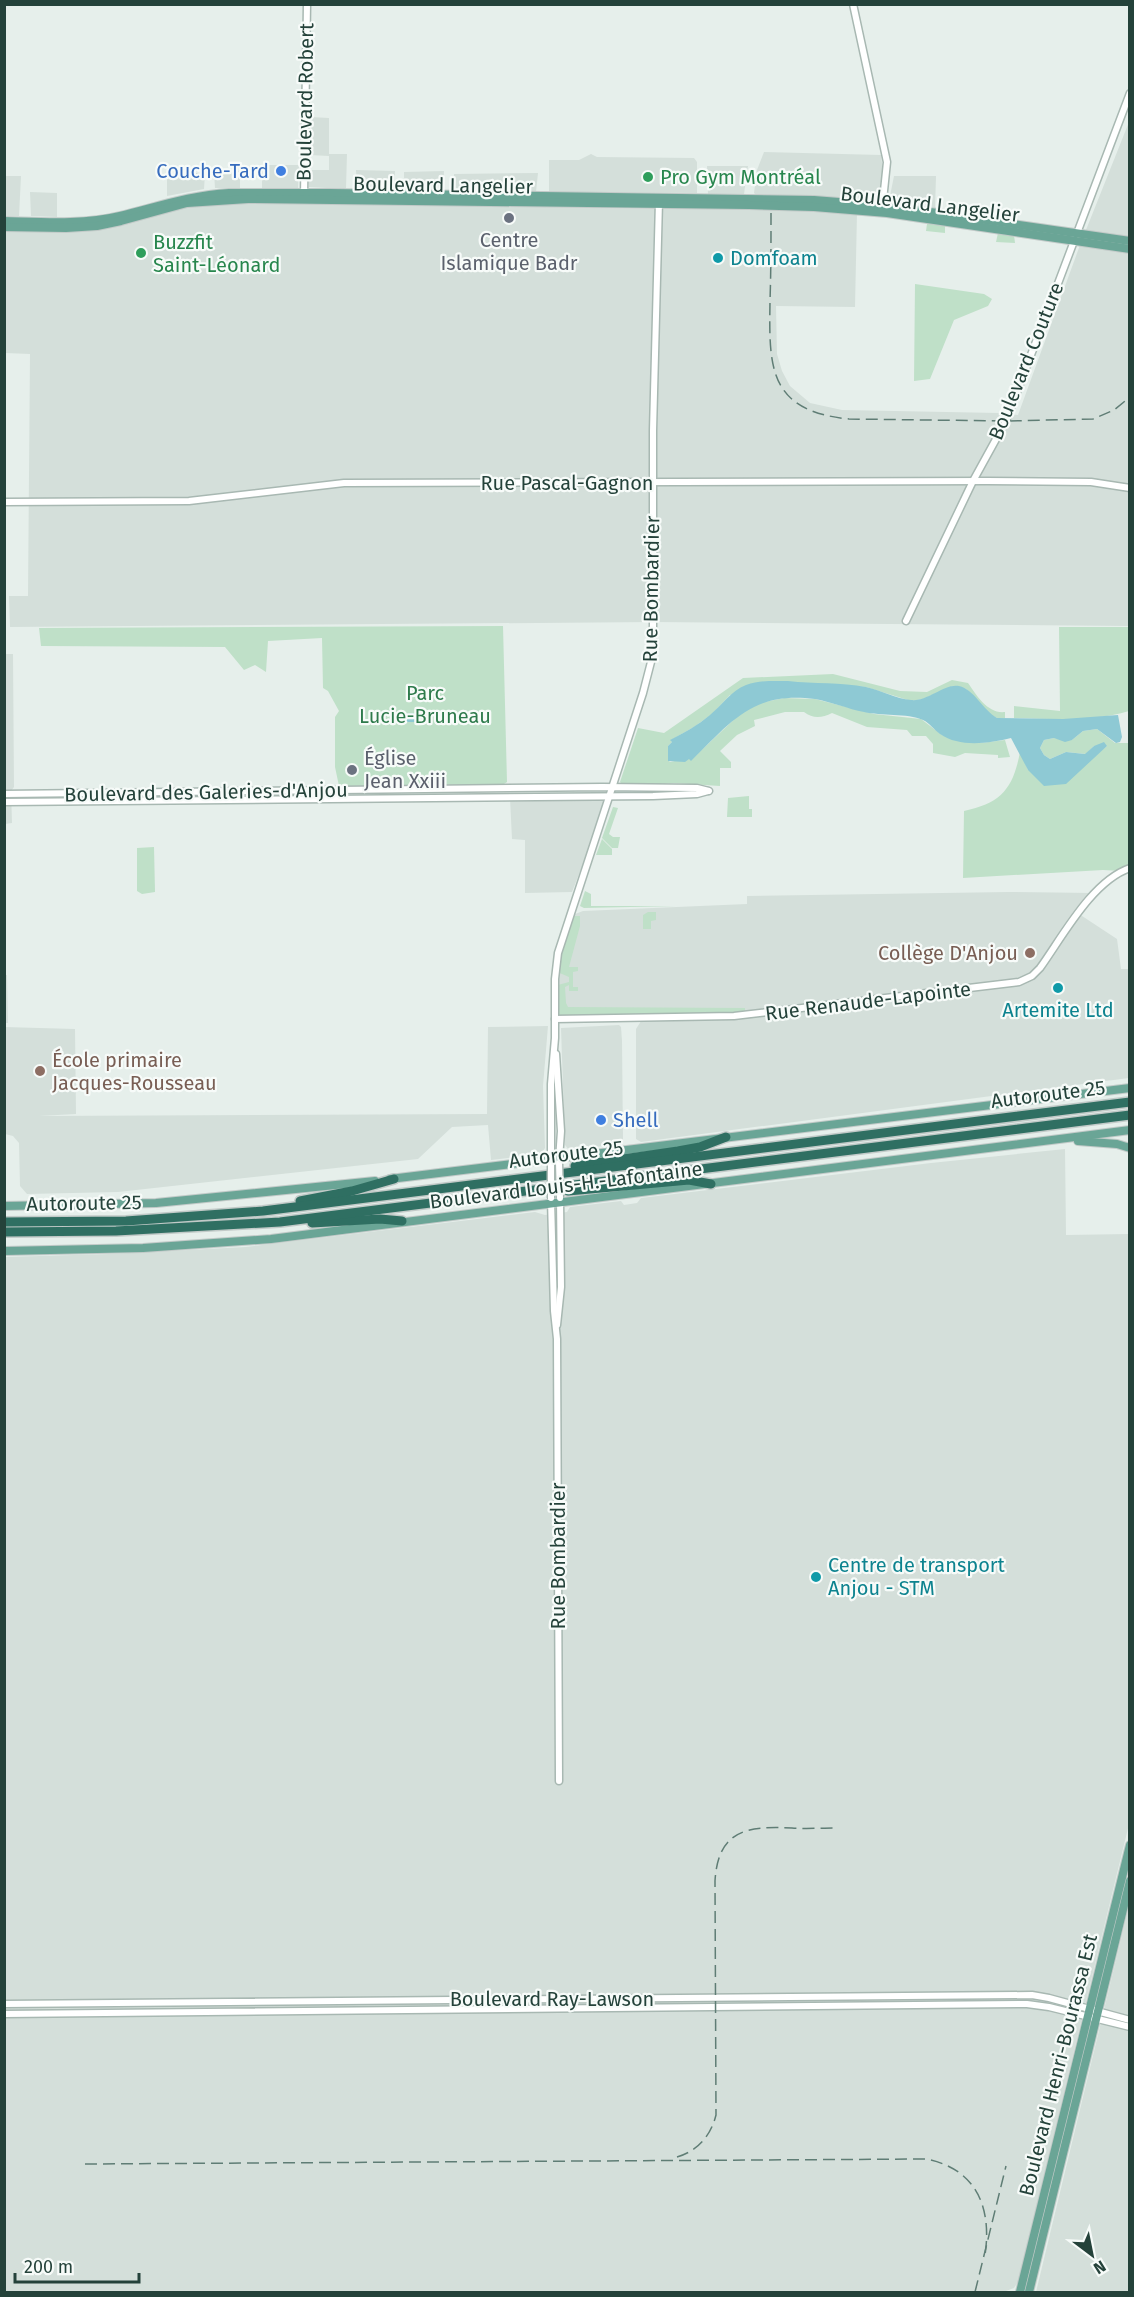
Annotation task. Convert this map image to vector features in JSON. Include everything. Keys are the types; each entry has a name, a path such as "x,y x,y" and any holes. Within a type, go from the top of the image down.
{"highway":[{"name":"Autoroute 25","path":"4,1222 126,1221 263,1211 1130,1102"},
{"name":"Autoroute 25","path":"4,1232 116,1231 280,1222 1130,1115"},
{"path":"526,1177 587,1163 689,1149 726,1137"},
{"path":"263,1211 394,1179"},
{"path":"503,1194 591,1190 689,1180 711,1184"},
{"path":"280,1222 328,1223 380,1219 402,1221"}],"main road":[{"name":"Boulevard Langelier","path":"4,221 96,220 210,194 659,201 801,200 883,209 1075,237 1130,242"},
{"name":"Boulevard Langelier","path":"4,227 97,226 187,203 304,196"},
{"name":"Boulevard Langelier","path":"1075,237 1130,249"},
{"name":"Boulevard Louis-H.-Lafontaine","path":"4,1206 160,1202 266,1193 555,1161 726,1137 1130,1088"},
{"name":"Boulevard Louis-H.-Lafontaine","path":"4,1251 201,1245 314,1234 555,1201 711,1184 1130,1130"},
{"path":"1065,1139 1113,1143 1130,1148"},
{"name":"Boulevard Henri-Bourassa Est","path":"1029,2292 1130,1845"},
{"name":"Boulevard Henri-Bourassa Est","path":"1020,2292 1092,2014 1130,1881"}],"street":[{"name":"Boulevard Robert","path":"304,196 307,4"},
{"path":"853,4 887,162 883,209"},
{"name":"Boulevard Couture","path":"906,621 973,482 1006,421 1130,93"},
{"name":"Rue Bombardier","path":"555,1161 561,1152 555,1038 555,979 558,953 644,693 651,662 654,629 653,482 659,201"},
{"name":"Rue Pascal-Gagnon","path":"4,502 189,501 344,483 1091,482 1130,488"},
{"name":"Boulevard des Galeries-d'Anjou","path":"4,795 612,788 697,788 709,791 697,794 410,800 4,802"},
{"path":"410,790 410,800"},
{"name":"Rue Renaude-Lapointe","path":"555,1019 734,1016 1019,982 1032,976 1040,968 1099,887 1113,876 1130,868"},
{"name":"Rue Bombardier","path":"555,1038 551,1084 555,1161 554,1311 559,1781"},
{"name":"Boulevard Ray-Lawson","path":"4,2004 1032,1995 1092,2014"},
{"path":"901,1996 901,2006"},
{"path":"59,2004 59,2013"},
{"name":"Boulevard Ray-Lawson","path":"4,2014 1033,2004 1092,2014"},
{"path":"1092,2014 1130,2020"},
{"path":"1092,2014 1130,2028"}],"shaded area":[{"path":"310,117 329,118 329,154 347,154 346,188 344,189 309,187 309,170 329,170 329,156 310,155"},
{"path":"1129,122 1129,626 654,622 10,627 9,596 28,596 30,354 5,353 5,230 206,204 264,201 643,209 784,209 857,213 855,307 776,306 777,354 790,386 810,403 842,410 1018,415 1080,245"},
{"path":"764,152 881,155 883,171 879,199 877,201 756,195 754,193 757,170"},
{"path":"591,154 597,157 694,158 697,162 697,193 549,192 549,160 579,160"},
{"path":"269,165 299,165 298,188 262,188 262,171"},
{"path":"707,166 748,166 744,194 708,194"},
{"path":"356,170 395,171 394,188 357,189"},
{"path":"214,171 240,171 240,188 215,188"},
{"path":"444,171 443,191 404,189 404,172"},
{"path":"186,173 205,173 204,189 167,196 167,177 186,177"},
{"path":"538,173 536,192 454,190 454,174"},
{"path":"5,176 21,176 19,216 5,216"},
{"path":"894,176 936,176 935,209 891,203 889,201"},
{"path":"30,192 57,193 57,217 31,216"},
{"path":"4,654 13,654 14,787 11,791 12,823 5,824 5,831"},
{"path":"609,797 572,892 525,893 525,840 512,839 510,798"},
{"path":"1093,893 1079,914 1117,939 1121,969 1129,969 1129,1078 641,1142 636,1139 636,1029 643,1018 555,1019 555,979 570,916 583,911 747,904 747,896"},
{"path":"5,975 7,975 8,1023 5,1023"},
{"path":"619,1025 622,1041 623,1141 621,1144 569,1150 565,1145 561,1028"},
{"path":"548,1026 543,1086 545,1148 541,1154 491,1160 488,1125 452,1127 418,1159 118,1192 27,1194 20,1186 19,1143 13,1136 5,1134 4,1027 75,1029 76,1114 39,1116 487,1114 488,1027"},
{"path":"1065,1149 1066,1235 1129,1234 1130,1820 1018,2282 1014,2288 1006,2291 923,2292 5,2292 4,1257 246,1247 535,1212 545,1215 567,1212 570,1207 621,1201 624,1205 637,1203 641,1198"},
{"path":"1129,1906 1129,2292 1036,2292"}],"green space":[{"path":"929,222 945,225 945,233 926,231"},
{"path":"998,233 1014,235 1015,243 996,242"},
{"path":"915,284 984,294 992,299 988,306 954,320 930,379 914,381"},
{"name":"Parc Lucie-Bruneau","path":"503,626 507,782 504,784 339,786 335,767 335,717 339,711 328,691 323,688 322,638 268,641 266,672 255,665 244,670 225,647 41,646 39,628"},
{"path":"1059,627 1129,627 1129,711 1087,718 1014,718 1014,706 1060,711"},
{"path":"833,674 900,691 927,692 952,680 968,683 988,707 1005,712 1005,718 997,718 987,713 966,689 953,686 923,699 911,701 866,687 817,684 730,695 712,714 671,740 668,746 669,761 689,758 691,760 741,713 759,703 784,698 815,699 874,714 921,719 942,735 981,743 1005,740 1010,757 998,758 998,755 965,753 955,757 933,753 933,744 926,736 912,736 907,730 867,727 832,713 818,717 804,712 785,712 754,720 755,726 737,735 720,751 731,762 731,768 720,768 720,786 674,783 632,786 620,782 638,728 664,733 743,678"},
{"path":"1097,729 1115,743 1129,743 1129,868 1121,871 963,878 964,811 987,804 1003,792 1014,776 1020,752 1028,770 1097,754 1107,746 1094,746 1086,754 1066,752 1050,759 1040,748 1044,740 1054,738 1072,740 1083,731"},
{"path":"749,796 749,809 752,809 752,817 727,817 728,798"},
{"path":"613,807 618,808 609,834 613,837 620,837 618,848 612,848 602,838"},
{"path":"602,839 612,849 612,855 596,855"},
{"path":"154,847 155,892 142,894 137,891 137,848"},
{"path":"585,891 591,894 591,906 676,906 584,908 580,906"},
{"path":"656,912 656,920 651,921 651,929 643,929 643,915"},
{"path":"570,916 580,916 580,926 569,967 578,967 578,971 573,972 573,987 578,987 578,991 569,991 569,985 565,987 568,1007 745,1008 745,1015 555,1019 554,986 569,982 569,977 555,971"}],"water":[{"path":"788,681 857,685 911,700 923,698 948,687 959,686 974,695 997,718 1063,719 1118,715 1122,737 1120,742 1116,743 1097,729 1083,731 1072,740 1065,742 1054,738 1044,740 1040,748 1050,759 1066,752 1085,754 1094,746 1104,742 1107,746 1066,784 1044,786 1028,770 1011,738 985,743 966,743 940,734 925,721 917,718 858,711 815,699 794,698 775,700 745,712 719,733 691,761 689,759 685,762 668,761 668,746 672,742 670,740 705,719 736,691 756,682"},
{"path":"414,713 415,722 399,722 399,714"}],"railway":[{"path":"771,213 770,325 773,365 779,382 788,396 802,406 822,414 849,419 1006,421 1093,419 1114,410 1130,397"},
{"path":"677,2157 691,2151 702,2141 711,2129 716,2115 715,1881 722,1850 738,1834 749,1830 835,1828"},
{"path":"85,2164 926,2159 958,2172 969,2181 977,2193 986,2222 985,2255"},
{"path":"975,2292 1006,2166"}],"place":[{"name":"Couche-Tard","path":"281,171"},
{"name":"Pro Gym Montréal","path":"648,177"},
{"name":"Centre Islamique Badr","path":"509,218"},
{"name":"Buzzfit Saint-Léonard","path":"141,253"},
{"name":"Domfoam","path":"718,258"},
{"name":"Église Jean Xxiii","path":"352,770"},
{"name":"Collège D'Anjou","path":"1030,953"},
{"name":"Artemite Ltd","path":"1058,988"},
{"name":"École primaire Jacques-Rousseau","path":"40,1071"},
{"name":"Shell","path":"601,1120"},
{"name":"Centre de transport Anjou - STM","path":"816,1577"}]}
